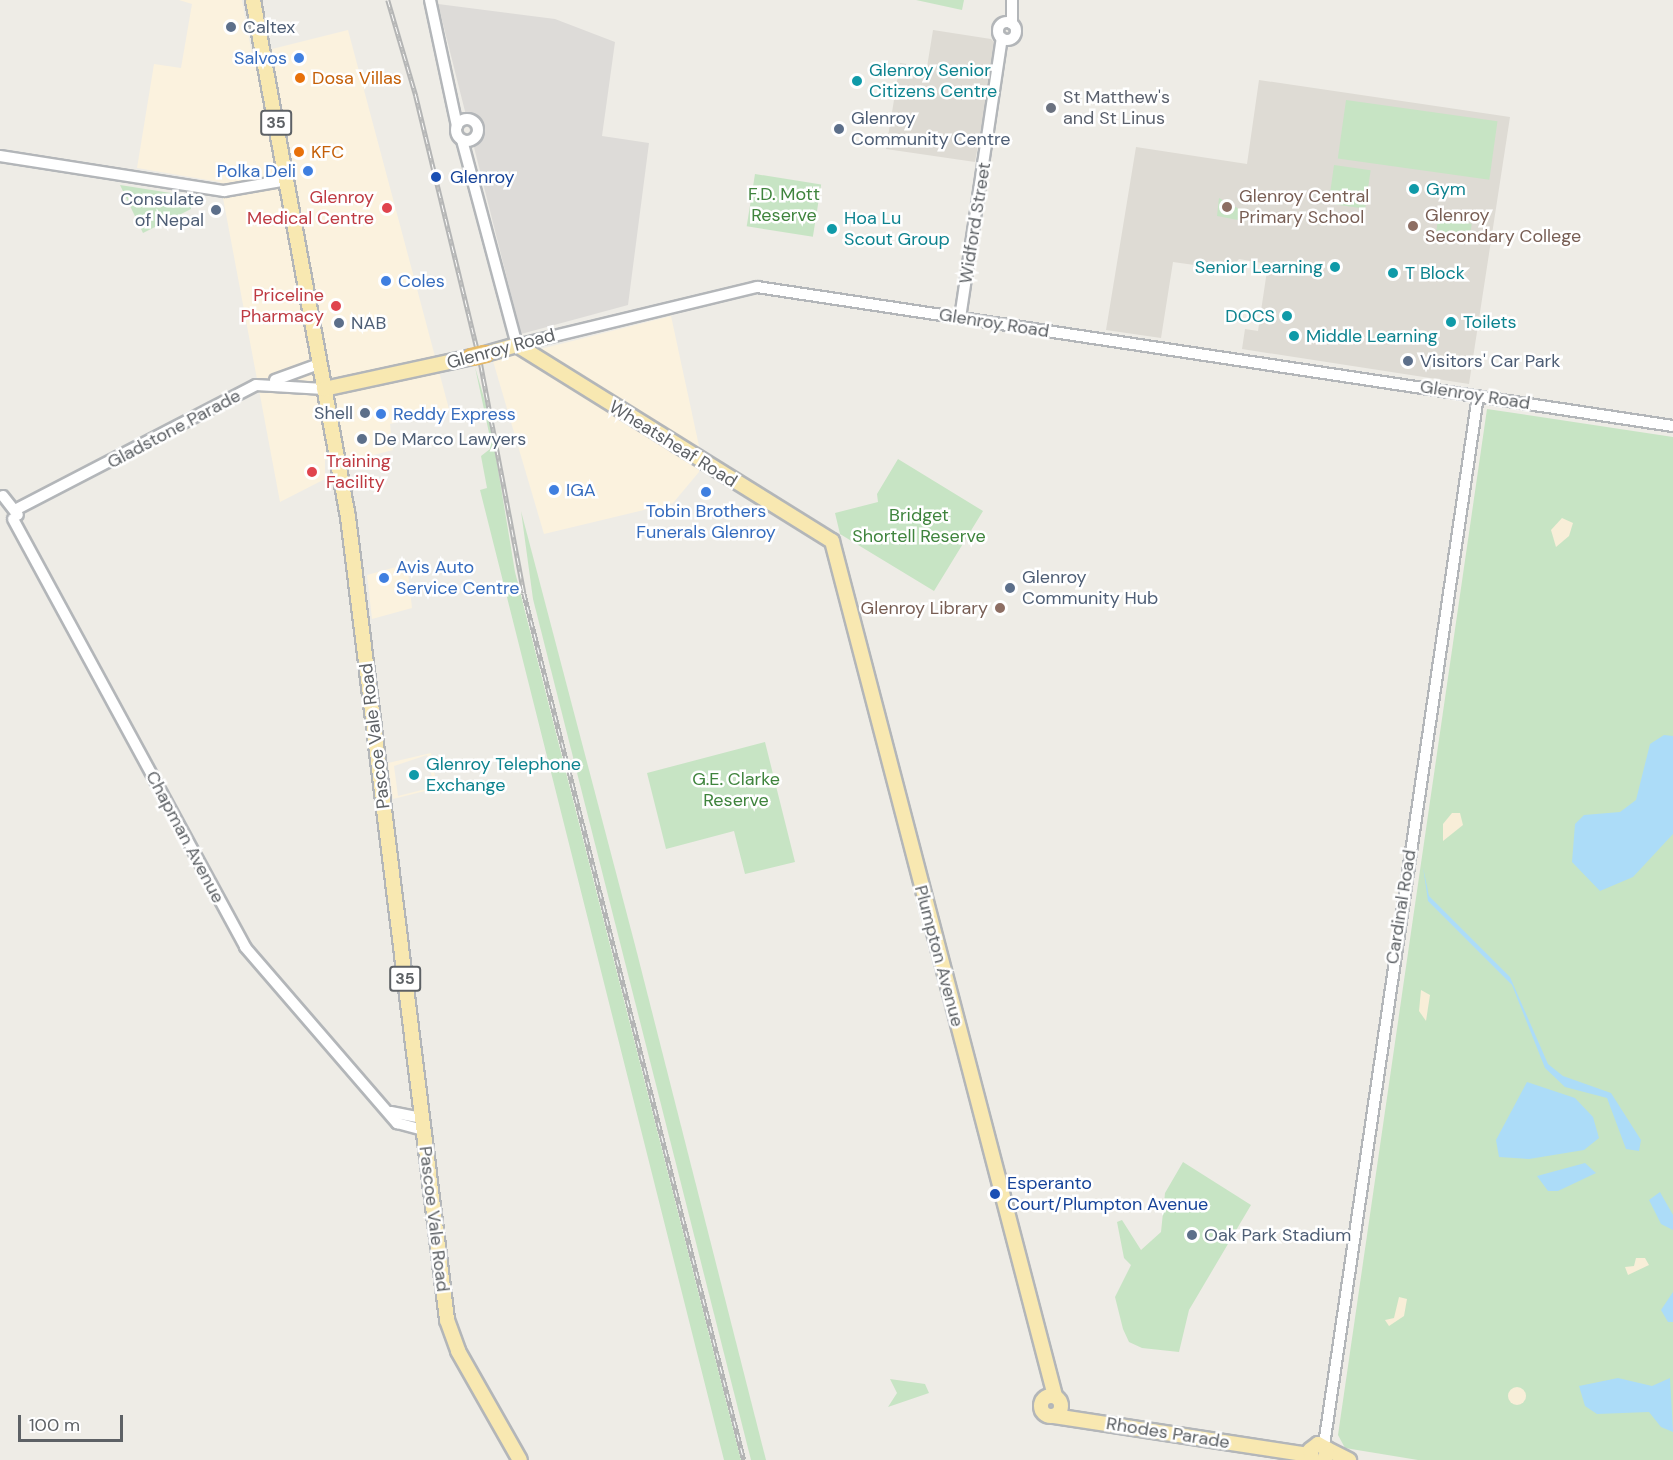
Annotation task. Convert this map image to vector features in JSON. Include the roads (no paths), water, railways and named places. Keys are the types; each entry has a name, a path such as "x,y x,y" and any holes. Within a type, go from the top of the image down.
{"main road":[{"name":"Pascoe Vale Road","path":"253,0 350,528 422,1124 450,1332 520,1460"},
{"name":"Glenroy Road","path":"324,389 517,345"},
{"name":"Wheatsheaf Road","path":"517,345 543,364 832,541"},
{"name":"Plumpton Avenue","path":"832,541 1054,1405"},
{"name":"Rhodes Parade","path":"1054,1405 1085,1420 1287,1451 1319,1453 1347,1460"}],"street":[{"path":"430,0 457,107 457,126 467,140 468,154 517,345"},
{"name":"Widford Street","path":"960,318 1006,39 999,28 1009,23 1012,2"},
{"path":"457,107 478,127 467,140"},
{"path":"457,126 467,119"},
{"path":"0,156 224,191 287,180"},
{"name":"Glenroy Road","path":"517,345 748,286 1673,426"},
{"path":"543,364 538,350 545,337"},
{"name":"Gladstone Parade","path":"14,515 266,382 319,364"},
{"path":"266,382 324,389"},
{"name":"Cardinal Road","path":"1319,1453 1478,396"},
{"name":"Chapman Avenue","path":"2,493 243,945 388,1110 422,1124"}],"water":[{"path":"1664,735 1673,736 1673,834 1633,877 1600,891 1572,862 1575,824 1584,815 1620,812 1636,800 1650,744"},
{"path":"1423,867 1429,896 1510,977 1548,1064 1563,1076 1611,1093 1641,1140 1639,1151 1626,1149 1607,1098 1565,1087 1545,1068 1512,985 1428,901"},
{"path":"1527,1082 1575,1098 1593,1117 1599,1138 1584,1150 1529,1159 1499,1157 1496,1140"},
{"path":"1585,1163 1596,1173 1558,1191 1548,1191 1537,1176"},
{"path":"1660,1192 1673,1215 1673,1230 1661,1224 1649,1200"},
{"path":"1673,1292 1673,1322 1668,1322 1661,1310"},
{"path":"1618,1378 1652,1386 1670,1378 1673,1432 1661,1427 1649,1412 1597,1414 1585,1406 1579,1386"}],"railway":[{"path":"388,0 416,96 481,365 524,593 744,1460"}],"place":[{"name":"Caltex","path":"231,27"},
{"name":"Salvos","path":"299,58"},
{"name":"Dosa Villas","path":"300,78"},
{"name":"Glenroy Senior Citizens Centre","path":"857,81"},
{"name":"St Matthew's and St Linus","path":"1051,108"},
{"name":"Glenroy Community Centre","path":"839,129"},
{"name":"KFC","path":"299,152"},
{"name":"Polka Deli","path":"308,171"},
{"name":"Glenroy","path":"436,177"},
{"name":"Gym","path":"1414,189"},
{"name":"Glenroy Central Primary School","path":"1227,207"},
{"name":"Glenroy Medical Centre","path":"387,208"},
{"name":"Consulate of Nepal","path":"216,210"},
{"name":"Glenroy Secondary College","path":"1413,226"},
{"name":"Hoa Lu Scout Group","path":"832,229"},
{"name":"Senior Learning","path":"1335,267"},
{"name":"T Block","path":"1393,273"},
{"name":"Coles","path":"386,281"},
{"name":"Priceline Pharmacy","path":"336,306"},
{"name":"DOCS","path":"1287,316"},
{"name":"Toilets","path":"1451,322"},
{"name":"NAB","path":"339,323"},
{"name":"Middle Learning","path":"1294,336"},
{"name":"Visitors' Car Park","path":"1408,361"},
{"name":"Shell","path":"365,413"},
{"name":"Reddy Express","path":"381,414"},
{"name":"De Marco Lawyers","path":"362,439"},
{"name":"Training Facility","path":"312,472"},
{"name":"IGA","path":"554,490"},
{"name":"Tobin Brothers Funerals Glenroy","path":"706,492"},
{"name":"Avis Auto Service Centre","path":"384,578"},
{"name":"Glenroy Community Hub","path":"1010,588"},
{"name":"Glenroy Library","path":"1000,608"},
{"name":"Glenroy Telephone Exchange","path":"414,775"},
{"name":"Esperanto Court/Plumpton Avenue","path":"995,1194"},
{"name":"Oak Park Stadium","path":"1192,1235"}],"park label":[{"name":"F.D. Mott Reserve","path":"784,205"},
{"name":"Bridget Shortell Reserve","path":"919,526"},
{"name":"G.E. Clarke Reserve","path":"736,790"}]}
